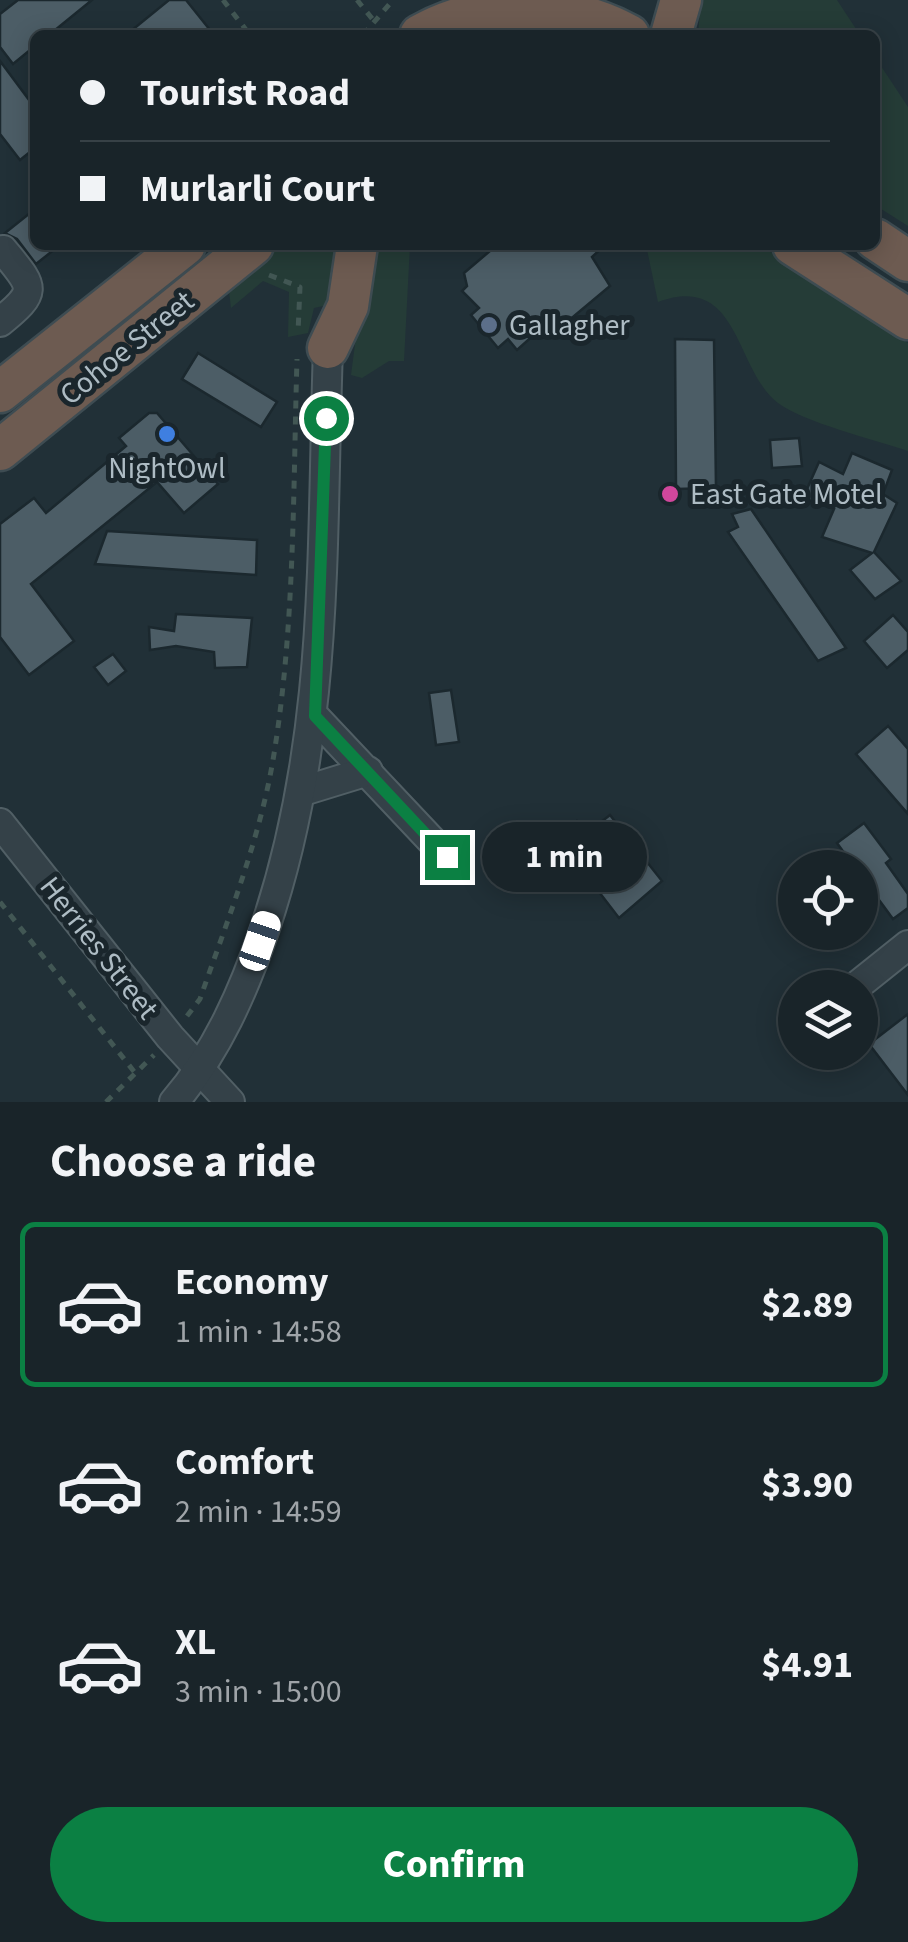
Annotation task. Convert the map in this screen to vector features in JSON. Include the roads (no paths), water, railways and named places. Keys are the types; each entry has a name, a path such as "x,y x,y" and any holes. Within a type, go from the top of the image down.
{"highway":[{"path":"672,30 681,0"},
{"path":"432,19 472,9 512,12 572,8 618,30"},
{"path":"880,242 908,261"},
{"name":"Cohoe Street","path":"0,392 180,250"},
{"path":"328,348 348,306 356,250"},
{"path":"801,250 908,319"},
{"name":"Cohoe Street","path":"0,450 202,287 259,259"},
{"path":"0,426 108,363"}],"street":[{"path":"0,322 26,300 30,291 28,281 3,250"},
{"path":"188,250 202,287"},
{"path":"174,1102 201,1071 248,977 285,868 304,792 315,716 328,348"},
{"path":"315,716 447,857"},
{"path":"304,792 368,771"},
{"name":"Herries Street","path":"0,823 170,1038 230,1102"},
{"path":"876,970 908,944"}],"place":[{"name":"Gallagher","path":"489,325"},
{"name":"NightOwl","path":"167,434"},
{"name":"East Gate Motel","path":"670,494"}]}
